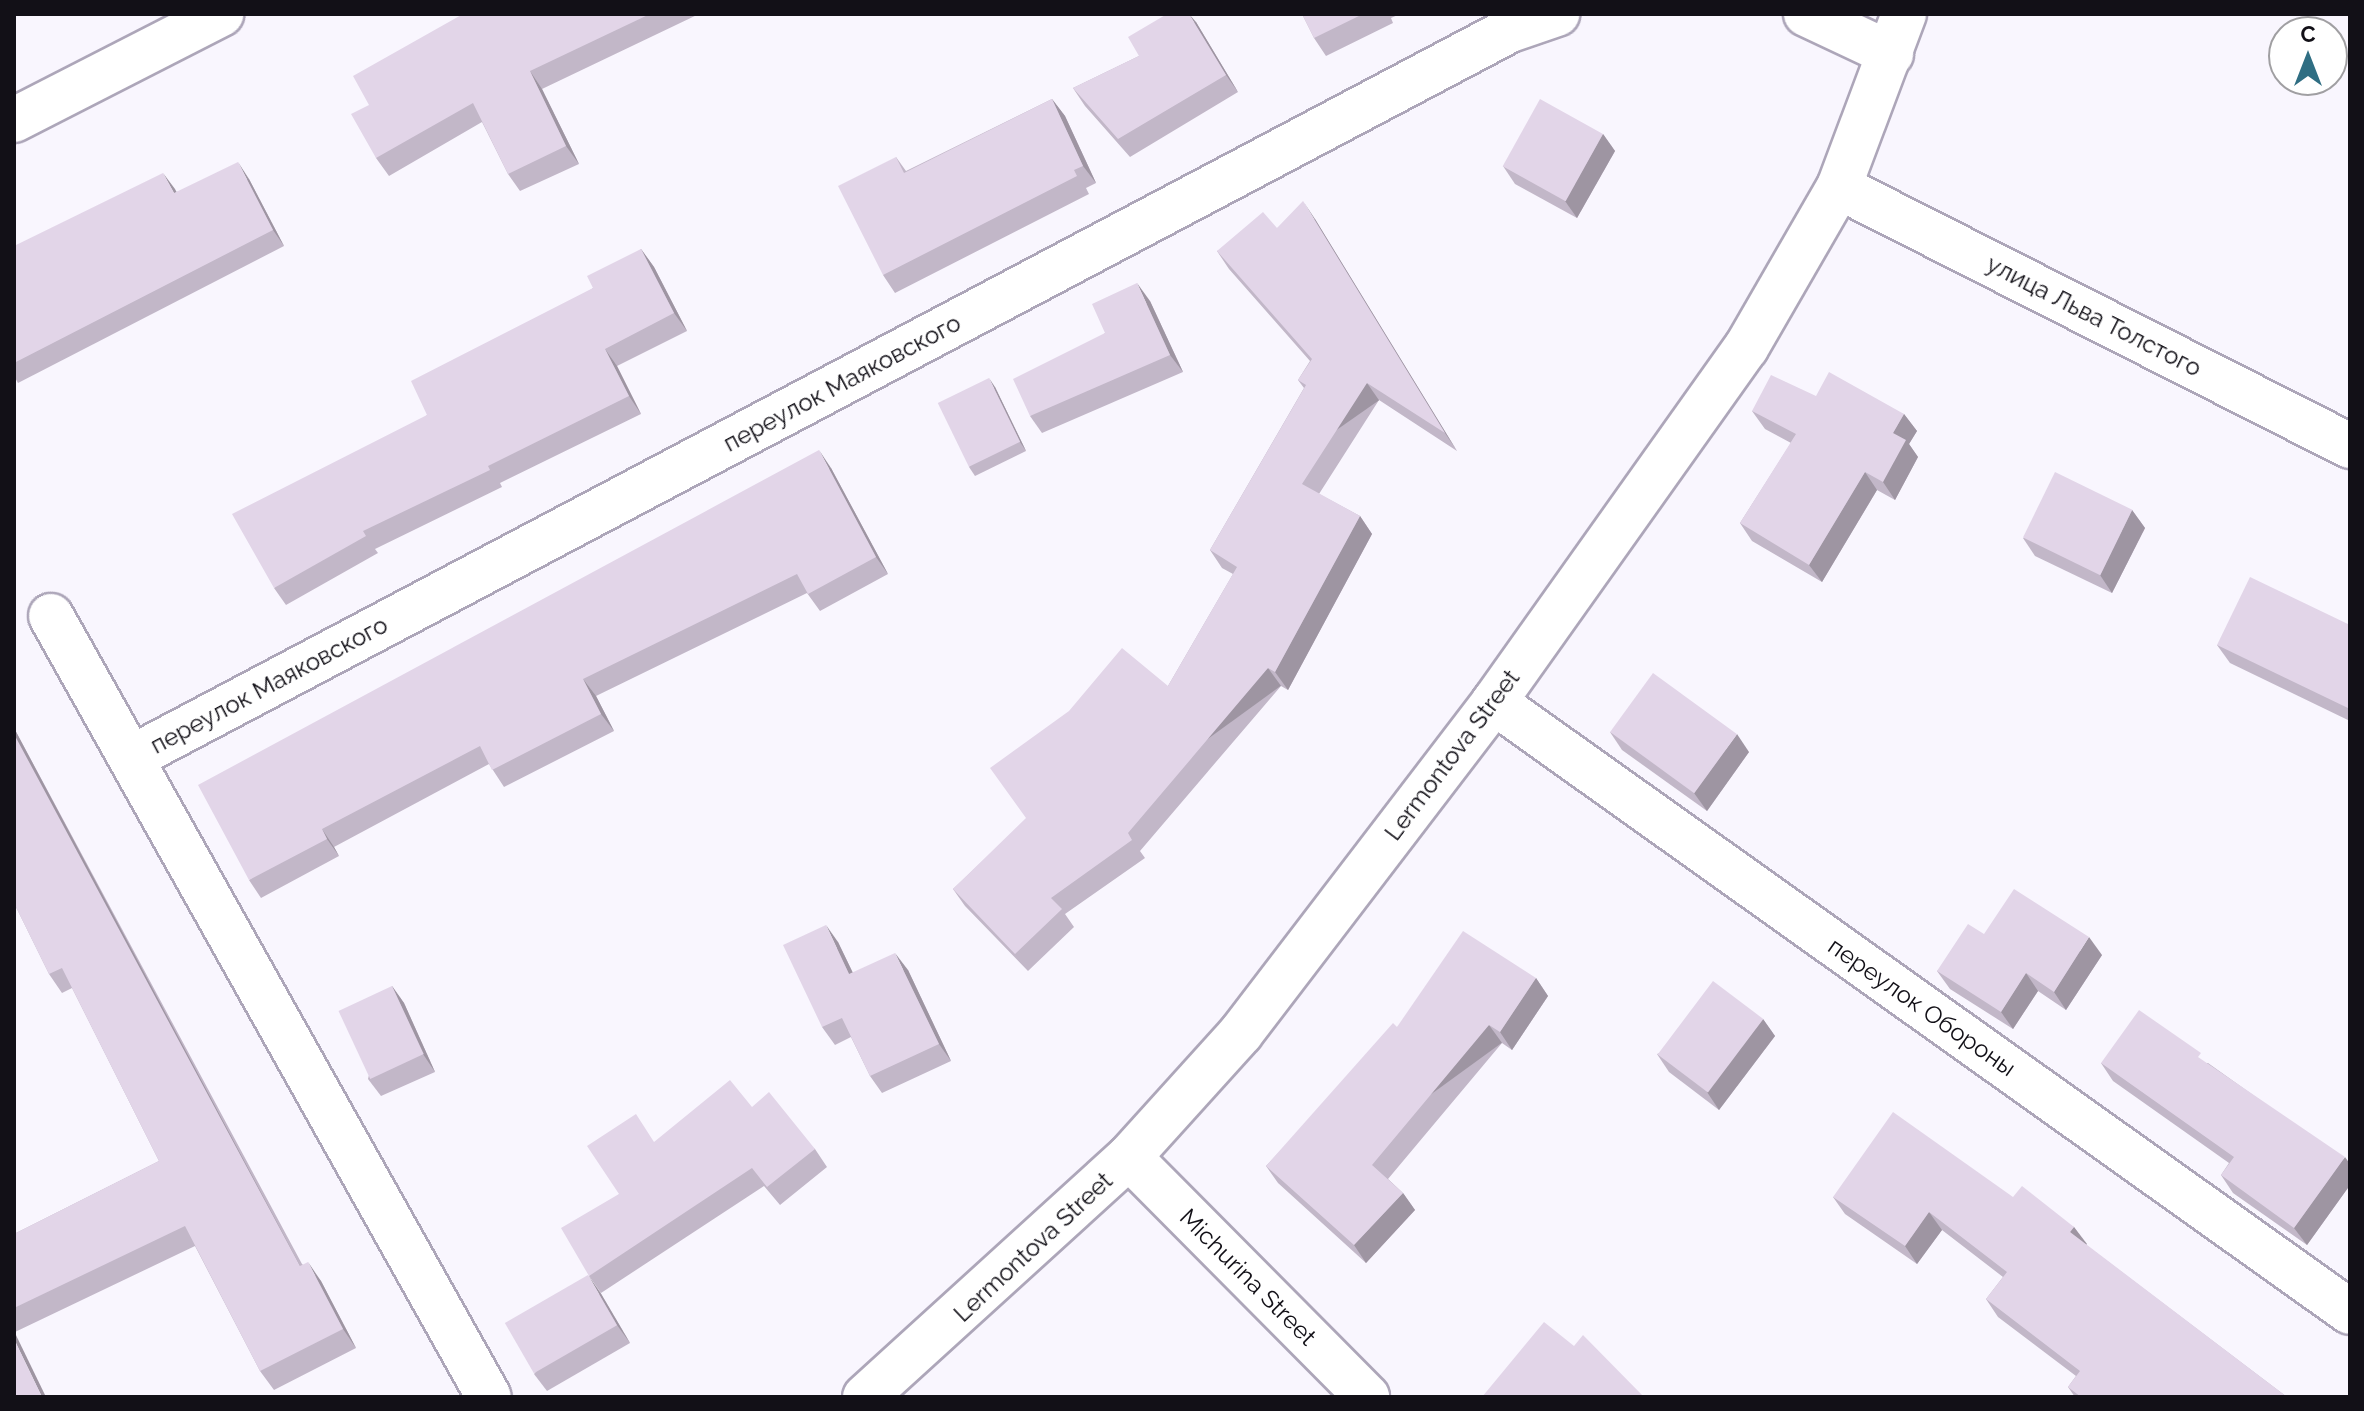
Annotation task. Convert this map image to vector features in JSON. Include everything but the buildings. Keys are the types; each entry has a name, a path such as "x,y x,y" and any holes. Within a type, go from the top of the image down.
{"street":[{"path":"14,120 221,14"},
{"name":"переулок Маяковского","path":"131,758 1510,30 1557,14"},
{"path":"1806,14 1898,34"},
{"name":"Lermontova Street","path":"865,1397 1129,1157 1241,1033 1494,702 1746,348 1839,187 1898,34"},
{"name":"улица Льва Толстого","path":"1839,187 2350,446"},
{"name":"переулок Маяковского","path":"51,616 489,1397"},
{"name":"переулок Обороны","path":"1494,702 2350,1312"},
{"name":"Michurina Street","path":"1129,1157 1367,1397"}]}
